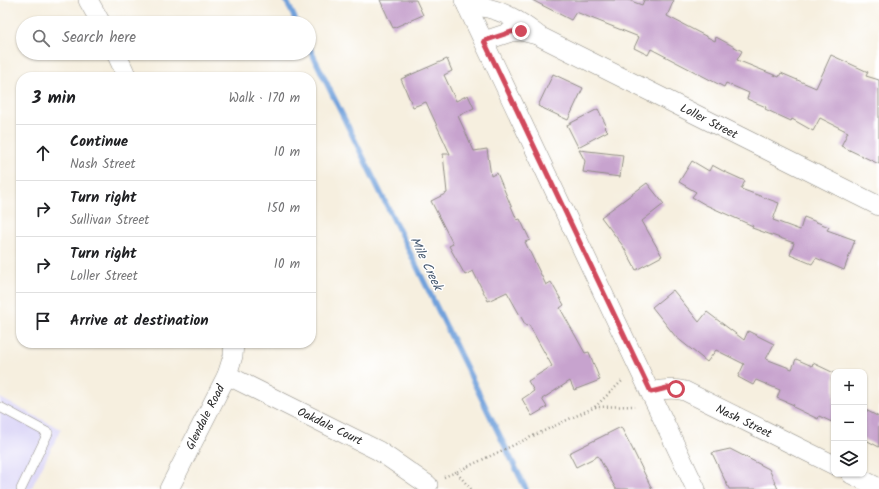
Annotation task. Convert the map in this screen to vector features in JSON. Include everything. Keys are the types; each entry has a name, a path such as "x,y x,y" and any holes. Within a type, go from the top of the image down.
{"street":[{"path":"88,0 97,16"},
{"path":"466,3 696,489"},
{"name":"Loller Street","path":"466,3 495,9 523,23 539,36"},
{"name":"Loller Street","path":"484,41 511,32 521,31 539,36 879,206"},
{"path":"119,60 125,72"},
{"name":"Glendale Road","path":"169,489 227,375 233,356 234,348"},
{"name":"Oakdale Court","path":"227,375 379,451 428,485"},
{"name":"Nash Street","path":"651,392 667,388 685,391 831,464"},
{"path":"857,477 879,488"}],"lane":[{"path":"0,408 48,433 21,489"}],"path":[{"path":"471,489 456,472 485,460 595,407 623,380"},
{"path":"595,407 635,406"}],"shaded area":[{"path":"0,398 61,429 31,489 0,489"}],"building":[{"path":"380,0 416,0 423,15 393,28"},
{"path":"532,0 628,0 642,5 644,0 674,0 667,16 715,41 716,37 742,51 737,60 779,77 781,73 816,88 831,55 868,72 866,76 879,80 879,164 841,146 848,132 820,118 813,131 792,119 791,121 765,109 766,107 747,99 749,93 726,83 724,87 651,49 648,55 634,48 639,37 576,12 571,20"},
{"path":"447,59 452,71 444,75 456,101 468,95 474,108 458,116 474,151 487,149 491,176 497,173 517,220 520,219 530,240 525,242 546,285 551,282 564,305 560,308 585,353 589,352 600,380 574,390 570,381 542,399 547,407 532,416 522,399 534,391 528,381 552,366 529,325 526,326 507,292 488,301 473,271 465,275 449,246 453,244 431,201 447,193 443,154 450,154 426,102 413,107 401,79"},
{"path":"553,74 583,88 568,120 538,106"},
{"path":"598,109 606,125 604,127 608,131 578,147 567,125"},
{"path":"579,150 623,155 620,177 583,172 585,161"},
{"path":"692,161 709,171 712,165 745,181 741,189 779,203 773,220 800,230 804,217 829,227 827,230 855,240 844,270 816,258 812,264 790,255 794,243 752,228 753,226 706,205 692,197 696,192 679,182"},
{"path":"647,183 664,204 642,221 662,256 636,270 623,246 601,217"},
{"path":"673,290 699,322 707,312 744,340 748,331 774,344 766,359 792,369 796,359 812,366 813,363 831,372 831,422 819,416 818,419 793,407 794,405 777,398 780,390 756,380 753,385 738,377 744,364 716,350 707,362 676,337 652,307"},
{"path":"867,411 879,417 879,447 867,441"},
{"path":"621,427 652,489 616,489 598,456 576,467 569,453"},
{"path":"730,449 769,469 778,489 729,489 712,453"}],"waterway":[{"name":"Mile Creek","path":"286,0 294,16"},
{"name":"Mile Creek","path":"315,60 526,489"}],"route":[{"path":"521,31 511,32 484,41 651,392 667,388 676,389"}]}
